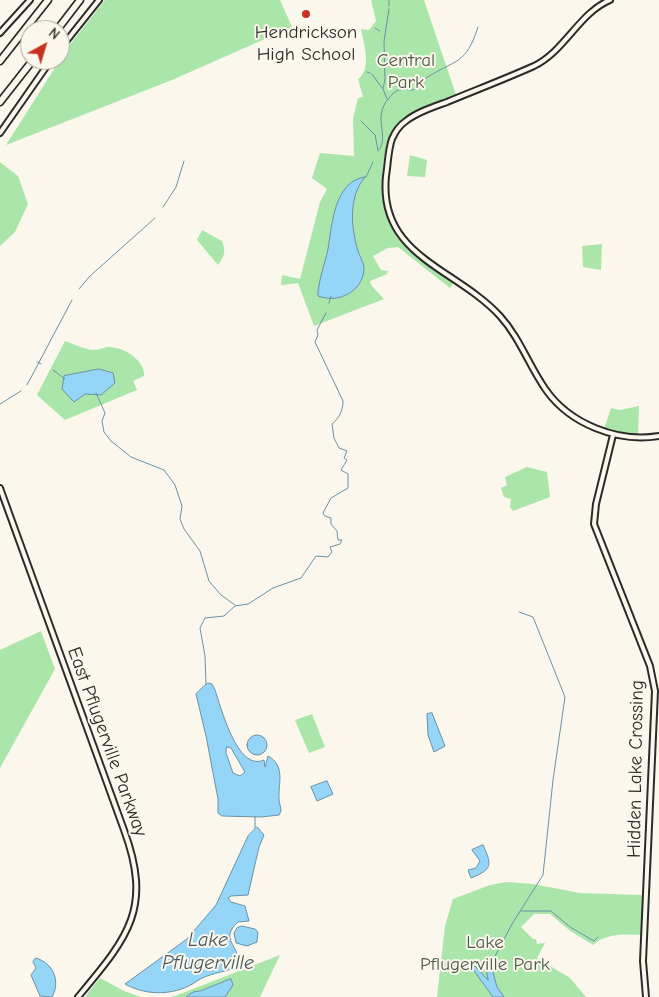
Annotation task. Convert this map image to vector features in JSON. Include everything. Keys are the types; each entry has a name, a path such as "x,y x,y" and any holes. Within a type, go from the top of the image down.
{"highway":[{"path":"0,61 47,0"},
{"path":"64,20 81,0"},
{"path":"0,102 25,70"}],"street":[{"path":"0,33 30,0"},
{"path":"70,36 99,0"},
{"path":"610,0 589,14 544,60 423,112 403,123 391,144 384,192 389,217 397,233 413,249 499,315 515,336 540,381 553,398 578,419 613,434 642,437 659,436"},
{"path":"0,133 44,70"},
{"name":"Hidden Lake Crossing","path":"613,434 596,504 594,524 652,674 655,692 643,961 646,997"},
{"name":"East Pflugerville Parkway","path":"0,488 127,837 136,870 136,899 125,936 116,951 78,997"},
{"path":"653,727 659,727"},
{"path":"653,732 659,733"}],"green space":[{"path":"105,0 280,0 292,27 172,80 6,145 53,70 70,70 70,44"},
{"name":"Central Park","path":"371,0 424,0 456,95 422,108 404,119 395,130 388,144 382,178 387,213 392,228 400,240 453,284 450,288 398,247 388,248 373,256 381,270 388,271 387,274 370,281 371,285 384,299 314,326 298,283 281,285 282,275 300,279 320,202 327,189 312,178 320,153 354,156 353,119 358,98 363,97 358,79 365,69 366,63 361,29 369,30 376,21"},
{"path":"410,155 427,160 425,177 407,176"},
{"path":"0,162 18,176 28,204 15,232 0,246"},
{"path":"202,230 222,241 224,253 218,265 197,240"},
{"path":"602,244 601,270 583,267 582,246"},
{"path":"65,341 92,350 113,347 132,356 144,370 144,376 133,381 137,390 65,420 37,395"},
{"path":"639,406 638,435 604,429 611,408 620,410"},
{"path":"527,467 547,472 550,497 513,511 510,507 511,499 504,497 501,488 507,485 505,477"},
{"path":"41,631 55,669 0,768 0,650"},
{"path":"312,714 325,747 309,753 295,720"},
{"name":"Lake Pflugerville Park","path":"506,882 533,884 580,893 641,895 644,897 642,935 610,936 593,945 569,930 550,914 534,914 521,927 533,939 536,939 537,944 545,943 537,958 570,978 586,997 437,997 445,926 453,899 490,885"},
{"path":"280,955 260,997 171,997 180,994"},
{"path":"100,978 124,991 141,997 85,997"}],"water":[{"path":"365,177 356,194 352,212 356,242 364,267 363,277 355,289 342,297 326,298 318,296 336,206 347,187 355,180"},
{"path":"99,369 113,373 115,383 101,395 85,394 74,402 62,389 64,376"},
{"path":"208,683 212,684 226,723 238,748 246,757 254,761 264,760 265,767 268,756 274,760 280,776 279,799 281,811 279,815 261,817 222,816 218,813 218,799 196,694","holes":["227,747 231,748 245,772 240,776 233,773 226,753"]},
{"path":"432,713 445,746 434,752 428,735 427,714"},
{"path":"257,735 264,738 267,745 264,752 257,755 250,752 247,745 250,738"},
{"path":"327,781 333,794 317,801 311,787"},
{"name":"Lake Pflugerville","path":"257,827 264,835 259,847 248,895 231,896 228,898 231,902 245,906 249,921 238,922 230,935 230,940 237,955 234,968 206,977 172,992 143,991 125,984 187,939 216,905 248,836"},
{"path":"483,845 488,857 489,866 483,872 471,878 468,870 476,868 480,861 472,850"},
{"path":"242,926 255,929 258,932 257,942 247,946 236,943 234,933 237,928"},
{"path":"36,958 47,964 54,973 56,985 52,997 40,996 31,975 36,968 33,962"},
{"path":"485,962 490,962 497,987 504,997 493,997 472,968 475,966 488,980"},
{"name":"Lake Pflugerville","path":"231,979 233,985 225,997 186,997 193,992"}],"waterway":[{"path":"389,0 389,6"},
{"path":"387,99 383,89 385,79 384,41 389,9"},
{"path":"378,151 383,140 382,113 384,105 389,98 394,92 399,90 414,90 426,78 459,60 469,48 478,27"},
{"path":"375,28 380,31"},
{"path":"372,74 382,88"},
{"path":"361,121 375,135 378,150"},
{"path":"163,207 176,187 184,161"},
{"path":"366,177 373,162"},
{"path":"79,289 90,276 155,218"},
{"path":"329,303 331,296"},
{"path":"27,385 72,300"},
{"path":"206,685 205,656 200,628 205,618 224,616 235,606 248,604 273,588 301,578 316,556 328,557 332,552 330,547 340,544 342,540 338,540 337,531 331,524 331,518 323,513 331,498 348,488 348,474 341,470 347,460 344,458 347,451 339,448 334,438 332,424 340,414 343,401 315,342 318,335 317,330 326,313"},
{"path":"37,362 41,364"},
{"path":"53,370 65,379"},
{"path":"0,404 21,391"},
{"path":"96,393 105,413 102,421 104,432 111,441 131,457 164,470 175,485 182,506 180,519 184,529 200,551 209,581 221,595 235,605"},
{"path":"491,964 512,924 543,875 553,780 565,697 533,617 519,612"},
{"path":"255,817 255,828"},
{"path":"521,911 551,911 570,927 594,941 598,937"}],"place":[{"name":"Hendrickson High School","path":"306,14"}]}
